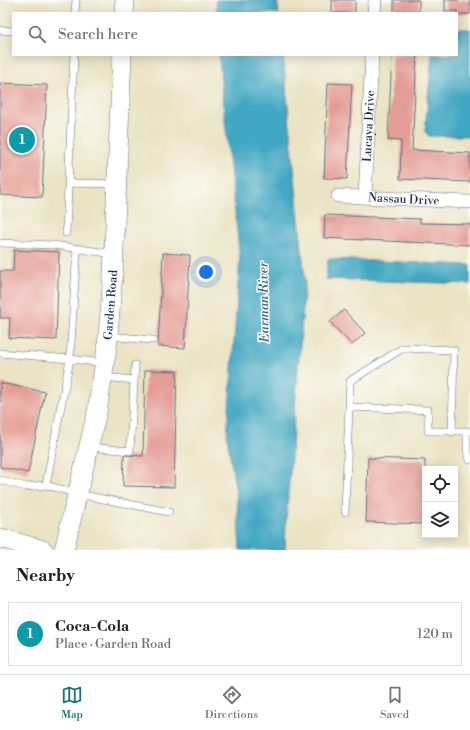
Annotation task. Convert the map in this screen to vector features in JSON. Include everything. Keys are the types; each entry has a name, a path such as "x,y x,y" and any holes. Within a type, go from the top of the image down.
{"street":[{"path":"124,12 125,0"},
{"path":"374,12 375,0"},
{"name":"Garden Road","path":"64,550 89,447 104,370 108,336 114,254 122,56"},
{"name":"Lucaya Drive","path":"366,197 372,56"},
{"name":"Nassau Drive","path":"338,196 470,202"},
{"path":"0,538 43,550"}],"lane":[{"path":"76,0 76,12"},
{"path":"0,30 12,31"},
{"path":"66,233 74,56"},
{"path":"68,183 117,184"},
{"path":"0,243 53,245 114,254"},
{"path":"46,485 70,359 77,249"},
{"path":"108,336 153,340"},
{"path":"345,512 350,381 403,348 454,350 452,432"},
{"path":"0,354 70,359 134,380"},
{"path":"89,447 130,451 135,365"},
{"path":"349,407 428,410 428,431 469,432 467,449 470,460"},
{"path":"0,480 26,487 46,485 78,494 170,512"}],"water":[{"path":"216,0 277,0 279,12 217,12"},
{"path":"458,29 470,29 470,136 429,136 425,132 432,56 458,56"},
{"name":"Earman River","path":"219,56 283,56 305,281 285,550 240,550 237,499 227,436 240,259"},
{"path":"328,259 470,265 470,284 326,279"}],"building":[{"path":"332,0 355,0 355,12 332,12"},
{"path":"394,0 419,0 419,12 394,12"},
{"path":"445,0 470,0 470,14 458,14 457,11 445,11"},
{"path":"392,56 417,56 412,150 470,153 470,182 400,179 401,141 388,140"},
{"path":"0,83 47,85 42,197 0,195"},
{"path":"328,83 352,84 347,179 324,178"},
{"path":"325,215 420,219 420,223 470,224 470,245 324,238"},
{"path":"14,250 59,252 56,340 9,338 10,318 0,318 0,271 13,271"},
{"path":"163,253 190,255 185,348 158,346"},
{"path":"344,310 365,333 352,345 330,322"},
{"path":"145,370 177,371 174,487 123,486 124,455 143,456"},
{"path":"0,383 45,392 28,473 0,467"},
{"path":"368,458 425,460 425,466 422,466 422,524 366,522"}],"place":[{"name":"Coca-Cola","path":"22,140"}]}
